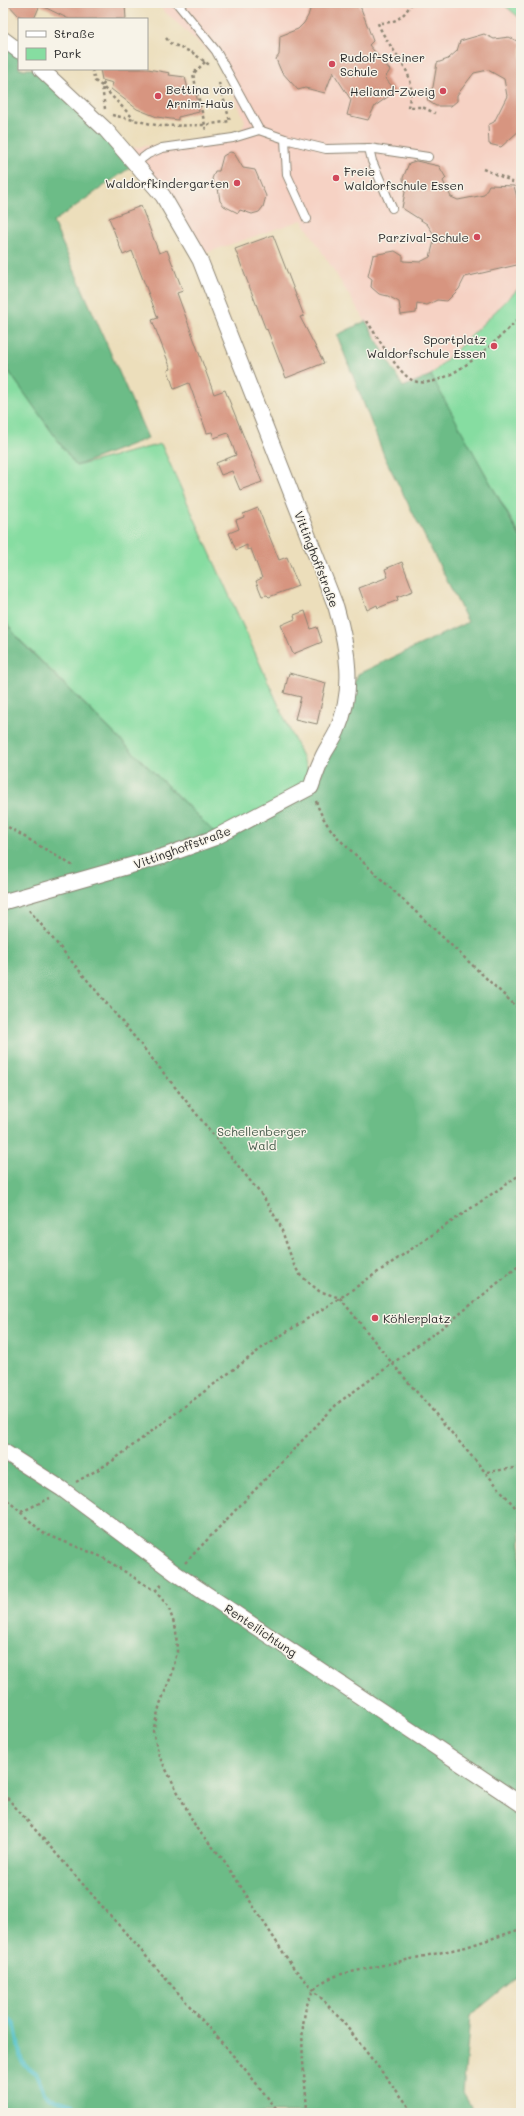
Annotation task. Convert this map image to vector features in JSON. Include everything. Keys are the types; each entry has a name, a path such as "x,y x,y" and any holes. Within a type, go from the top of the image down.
{"street":[{"path":"3,39 18,50"},
{"name":"Vittinghoffstraße","path":"9,900 164,856 214,838 311,786 317,769 337,733 343,716 348,678 343,632 336,607 200,260 163,196 136,163 91,114 42,70"},
{"name":"Renteilichtung","path":"3,1451 62,1489 176,1573 521,1804"}],"lane":[{"path":"177,3 216,51 259,130 285,140 326,149 369,148 428,156"},
{"path":"136,163 148,154 162,148 209,142 246,135 259,130"},
{"path":"285,140 287,175 307,219"},
{"path":"369,148 372,161 392,208"}],"path":[{"path":"412,3 403,16 386,23 378,23 382,35 404,68 409,81 411,88 408,108 422,107 435,113"},
{"path":"166,38 170,43 193,53 215,69"},
{"path":"205,62 193,74 209,142"},
{"path":"92,70 95,81 102,86 134,120"},
{"path":"106,81 102,86 106,113 160,126 205,125 230,122 217,77"},
{"path":"483,169 507,179 521,188"},
{"path":"367,321 391,358 412,380 433,382 460,371 521,316"},
{"path":"311,786 322,818 329,828 521,1011"},
{"path":"3,824 93,877"},
{"path":"9,900 29,911 264,1198 280,1225 294,1265 300,1275 319,1291 340,1298 392,1362 487,1472 521,1514"},
{"path":"21,1512 53,1497 62,1489 88,1476 110,1462 266,1345 340,1298 521,1174"},
{"path":"156,1591 176,1573 338,1403 392,1362 451,1321 521,1264"},
{"path":"487,1472 521,1467"},
{"path":"3,1496 43,1533 102,1557 156,1591 168,1606 176,1629 177,1652 172,1674 160,1704 153,1731 158,1756 197,1829 223,1859 292,1966 343,2022 414,2113"},
{"path":"3,1793 244,2068 280,2113"},
{"path":"307,2113 303,2045 308,2002 314,1990 331,1978 342,1974 466,1947 521,1929"},
{"path":"3,2108 7,2113"}],"shaded area":[{"name":"Freie Waldorfschule Essen","path":"155,3 521,3 521,286 430,376 406,386 302,220 200,255 125,149 241,133 245,121 220,62"}],"green space":[{"path":"502,3 521,3 521,19"},
{"path":"3,41 18,52 18,70 39,70 135,164 53,222 148,438 76,466 10,373 3,357"},
{"name":"Sportplatz Waldorfschule Essen","path":"521,286 521,537 430,376"},
{"name":"Schellenberger Wald","path":"366,321 403,387 431,375 521,539 521,1974 470,2016 463,2093 475,2113 3,2113 3,618 18,639 215,833 316,788 358,674 468,622 385,458 337,335"},
{"path":"3,357 10,373 76,466 161,444 316,788 215,833 18,638 3,618"}],"building":[{"path":"7,3 121,3 125,5 126,18 67,18 40,5 34,18 19,16"},
{"name":"Rudolf-Steiner Schule","path":"312,3 359,3 373,41 369,45 390,70 385,78 396,91 375,106 368,120 347,115 351,100 333,72 325,93 305,88 298,90 281,71 276,59 279,55 280,36 298,29 304,23"},
{"name":"Heliand-Zweig","path":"484,34 494,39 509,37 521,43 521,129 501,147 489,144 488,125 494,122 507,96 504,79 488,70 474,73 457,95 457,101 451,106 436,106 428,101 427,94 433,87 437,63 448,59 457,51 460,41"},
{"name":"Bettina von Arnim-Haus","path":"148,69 170,73 169,75 185,77 189,93 196,92 199,112 178,117 178,120 157,117 137,109 111,89 113,83 102,80 100,70"},
{"name":"Waldorfkindergarten","path":"230,152 234,153 243,168 255,170 266,196 263,207 259,212 252,214 240,210 238,213 224,206 220,201 218,188 215,187 212,179 215,171 219,171 223,156"},
{"name":"Parzival-Schule","path":"416,161 439,166 446,178 443,181 451,197 458,200 484,195 489,185 514,186 521,213 521,264 465,277 459,289 447,301 437,300 427,305 417,303 416,313 401,315 399,302 388,296 379,294 371,287 372,279 368,276 373,255 395,251 403,256 403,261 420,262 430,257 434,241 433,233 427,224 402,208 405,192 403,178 409,163"},
{"path":"141,206 159,253 167,250 183,291 177,293 214,394 225,390 262,482 240,490 232,471 221,475 216,463 236,455 228,433 214,438 212,432 207,433 189,383 174,389 168,370 171,369 152,320 158,318 132,251 123,255 109,218"},
{"path":"273,235 304,316 300,317 324,363 286,378 235,249"},
{"path":"258,508 279,560 287,557 298,586 269,597 267,595 262,596 256,581 262,578 251,549 247,550 247,545 236,550 229,533 239,529 236,520 244,517 243,514"},
{"path":"402,562 413,591 397,597 398,600 378,608 377,605 367,610 359,588 388,577 385,569"},
{"path":"305,611 311,629 317,627 322,642 293,654 281,625 295,619 294,615"},
{"path":"289,673 326,683 317,724 295,719 301,697 284,693"}],"waterway":[{"path":"3,2014 12,2021 15,2027 21,2059 24,2064 36,2073 44,2093 49,2098 72,2105 78,2113"}],"place":[{"name":"Rudolf-Steiner Schule","path":"332,64"},
{"name":"Heliand-Zweig","path":"443,91"},
{"name":"Bettina von Arnim-Haus","path":"158,96"},
{"name":"Freie Waldorfschule Essen","path":"336,178"},
{"name":"Waldorfkindergarten","path":"237,183"},
{"name":"Parzival-Schule","path":"477,237"},
{"name":"Sportplatz Waldorfschule Essen","path":"494,346"},
{"name":"Köhlerplatz","path":"375,1318"}]}
